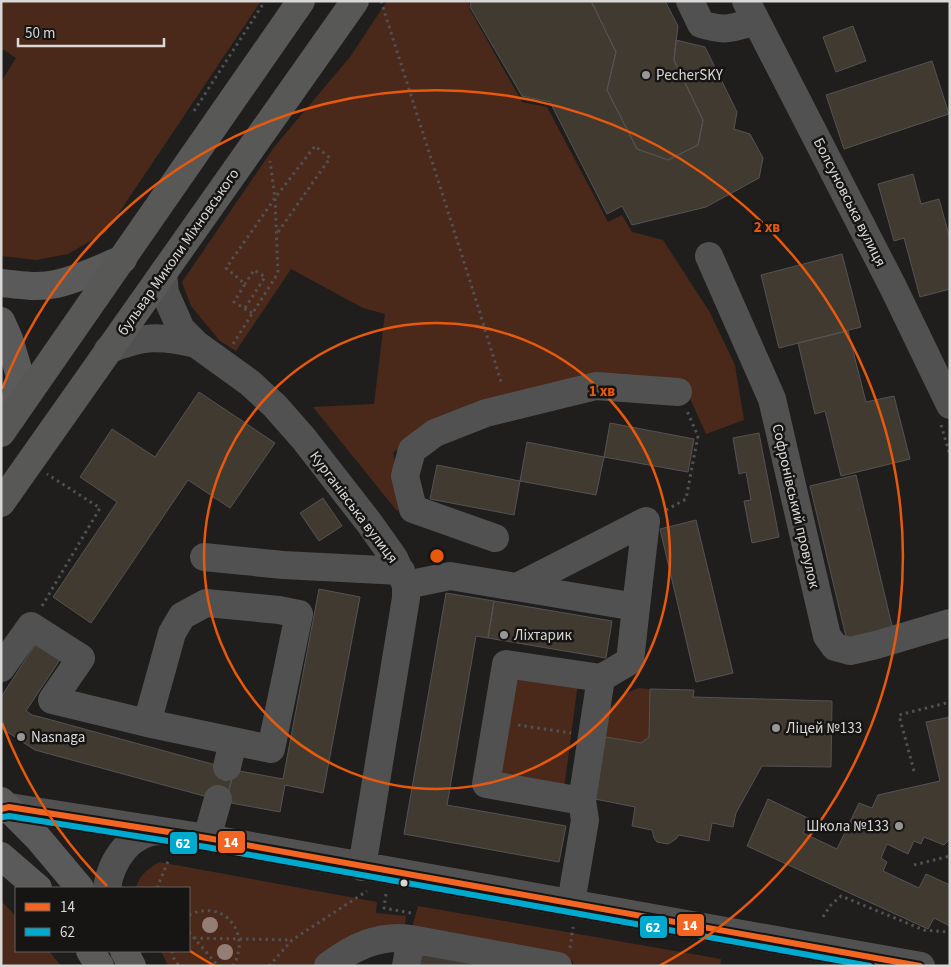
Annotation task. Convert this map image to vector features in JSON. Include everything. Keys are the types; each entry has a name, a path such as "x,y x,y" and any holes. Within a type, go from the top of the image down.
{"highway":[{"path":"7,425 302,1"},
{"name":"бульвар Миколи Міхновського","path":"1,503 355,1"}],"main road":[{"path":"1,283 28,286 56,284 123,259"},
{"path":"1,321 9,339 20,376 7,425"},
{"path":"4,806 79,887"},
{"path":"1,856 37,887"},
{"path":"91,952 100,966"},
{"path":"125,952 132,966"}],"street":[{"path":"690,1 701,24 716,29 728,29 751,11"},
{"name":"Болсуновська вулиця","path":"751,11 893,287 950,405"},
{"name":"Софронівський провулок","path":"709,256 772,400 827,636 835,647 850,651 876,646 950,623"},
{"name":"Курганівська вулиця","path":"163,273 165,293 181,329 196,344 250,383 275,406 382,539 394,558 403,578"},
{"name":"Курганівська вулиця","path":"108,350 131,341 149,338 173,338 196,344"},
{"path":"413,509 405,476 412,450 435,433 486,413 596,386 678,392"},
{"path":"382,539 413,509"},
{"path":"413,509 495,538"},
{"path":"517,587 646,521"},
{"path":"582,800 486,784 506,664 601,678 630,661 646,521"},
{"path":"204,558 403,578 450,576 636,607"},
{"path":"365,879 404,607 403,578"},
{"path":"1,668 31,626 81,658 52,700 147,723 271,749 299,614 206,603 182,616 172,633 147,723"},
{"path":"572,914 585,820 582,800 601,678"},
{"path":"227,768 233,741"},
{"path":"207,838 218,799"},
{"path":"4,806 207,838 365,879 572,914 913,965"},
{"path":"107,887 112,868 124,848 145,833 155,831 169,832"},
{"path":"328,966 345,954 378,939 412,939 558,966"},
{"path":"406,966 412,939"}],"path":[{"path":"381,1 471,284 508,408"},
{"path":"245,284 226,268 314,146 330,158 276,235"},
{"path":"229,350 278,273 275,198 270,154"},
{"path":"245,308 265,278 254,270 234,302 252,313"},
{"path":"646,521 686,499 698,436 678,392"},
{"path":"42,471 100,508 49,595"},
{"path":"914,771 900,716 950,702"},
{"path":"496,722 572,733"},
{"path":"914,865 950,856"},
{"path":"157,887 169,859"},
{"path":"269,966 292,940 365,879"},
{"path":"823,917 830,906 841,896 924,930 950,932"},
{"path":"190,915 207,910 217,912 227,917 235,925 240,946 238,957 233,966"},
{"path":"572,914 572,935"},
{"path":"190,933 218,966"},
{"path":"194,938 292,940"},
{"path":"172,952 179,966"}],"shaded area":[{"path":"1,1 261,1 106,232 68,254 36,260 1,256 1,82 16,58 1,48"},
{"path":"387,1 469,1 469,8 522,102 547,107 608,222 622,215 632,232 663,240 709,311 735,365 744,420 706,434 683,383 422,429 393,453 404,505 397,511 313,407 374,404 385,314 363,308 291,269 236,351 220,341 191,306 182,282 275,146 350,57"},
{"path":"506,664 579,675 563,797 486,784"},
{"path":"638,688 650,689 649,737 641,743 600,736 605,719 612,706 623,696"},
{"path":"159,862 377,902 376,913 406,916 404,936 320,966 168,966 161,952 190,952 190,887 136,887 137,883 148,870"},
{"path":"1,901 15,915 15,952 50,952 61,966 6,966 1,962"},
{"path":"418,906 721,959 720,966 573,966 573,961 411,931"}],"building":[{"path":"471,1 591,1 616,52 607,90 637,149 668,160 698,145 703,120 674,60 676,40 705,47 737,112 734,129 750,134 763,158 759,178 706,207 632,225 622,206 607,214 550,102 522,96 470,7"},
{"name":"PecherSKY","path":"591,1 665,1 678,26 674,60 703,120 698,145 668,160 637,149 607,90 616,52"},
{"path":"853,26 866,61 836,72 823,37"},
{"path":"932,61 949,114 844,149 826,95"},
{"path":"913,174 921,204 939,199 950,239 950,289 920,297 904,238 894,241 878,184"},
{"path":"842,254 861,327 779,348 761,275"},
{"path":"848,331 866,402 894,396 910,459 841,476 825,411 815,414 798,343"},
{"path":"199,392 275,443 230,508 188,480 91,623 53,597 117,502 80,477 112,429 155,457"},
{"path":"610,423 694,439 688,472 604,457"},
{"path":"759,433 779,537 752,543 744,501 751,500 746,472 739,474 733,438"},
{"path":"527,442 604,457 596,495 520,481"},
{"path":"437,465 520,481 514,515 430,499"},
{"path":"856,475 894,634 848,645 810,486"},
{"path":"323,498 342,526 319,541 300,513"},
{"path":"696,520 733,673 696,682 660,529"},
{"path":"319,589 360,597 323,793 285,785 280,812 226,802 234,770 283,779"},
{"path":"446,593 494,601 488,638 476,636 447,805 566,826 559,862 404,834"},
{"path":"494,601 612,621 606,658 488,638"},
{"path":"41,636 65,652 26,711 32,715 234,770 226,802 35,750 1,728 1,697"},
{"path":"650,689 694,690 693,697 832,701 831,767 762,766 736,813 733,827 712,823 709,841 679,835 668,844 657,842 652,830 632,826 635,807 590,798 600,736 641,743 649,737"},
{"name":"Школа №133","path":"950,717 950,839 944,845 924,837 921,844 914,841 908,854 887,844 881,858 887,862 883,871 919,888 926,874 950,885 950,926 934,918 928,929 747,846 768,799 810,819 803,833 837,849 859,803 872,808 878,795 940,781 926,722"},
{"path":"414,944 524,966 409,966"}],"transit line":[{"name":"14","path":"1,809 9,807 207,838 920,966"},
{"name":"62","path":"3,817 9,816 206,847 870,966"}],"place":[{"name":"PecherSKY","path":"646,75"},
{"name":"Ліхтарик","path":"504,635"},
{"name":"Ліцей №133","path":"776,728"},
{"name":"Nasnaga","path":"21,737"},
{"name":"Школа №133","path":"899,826"}]}
